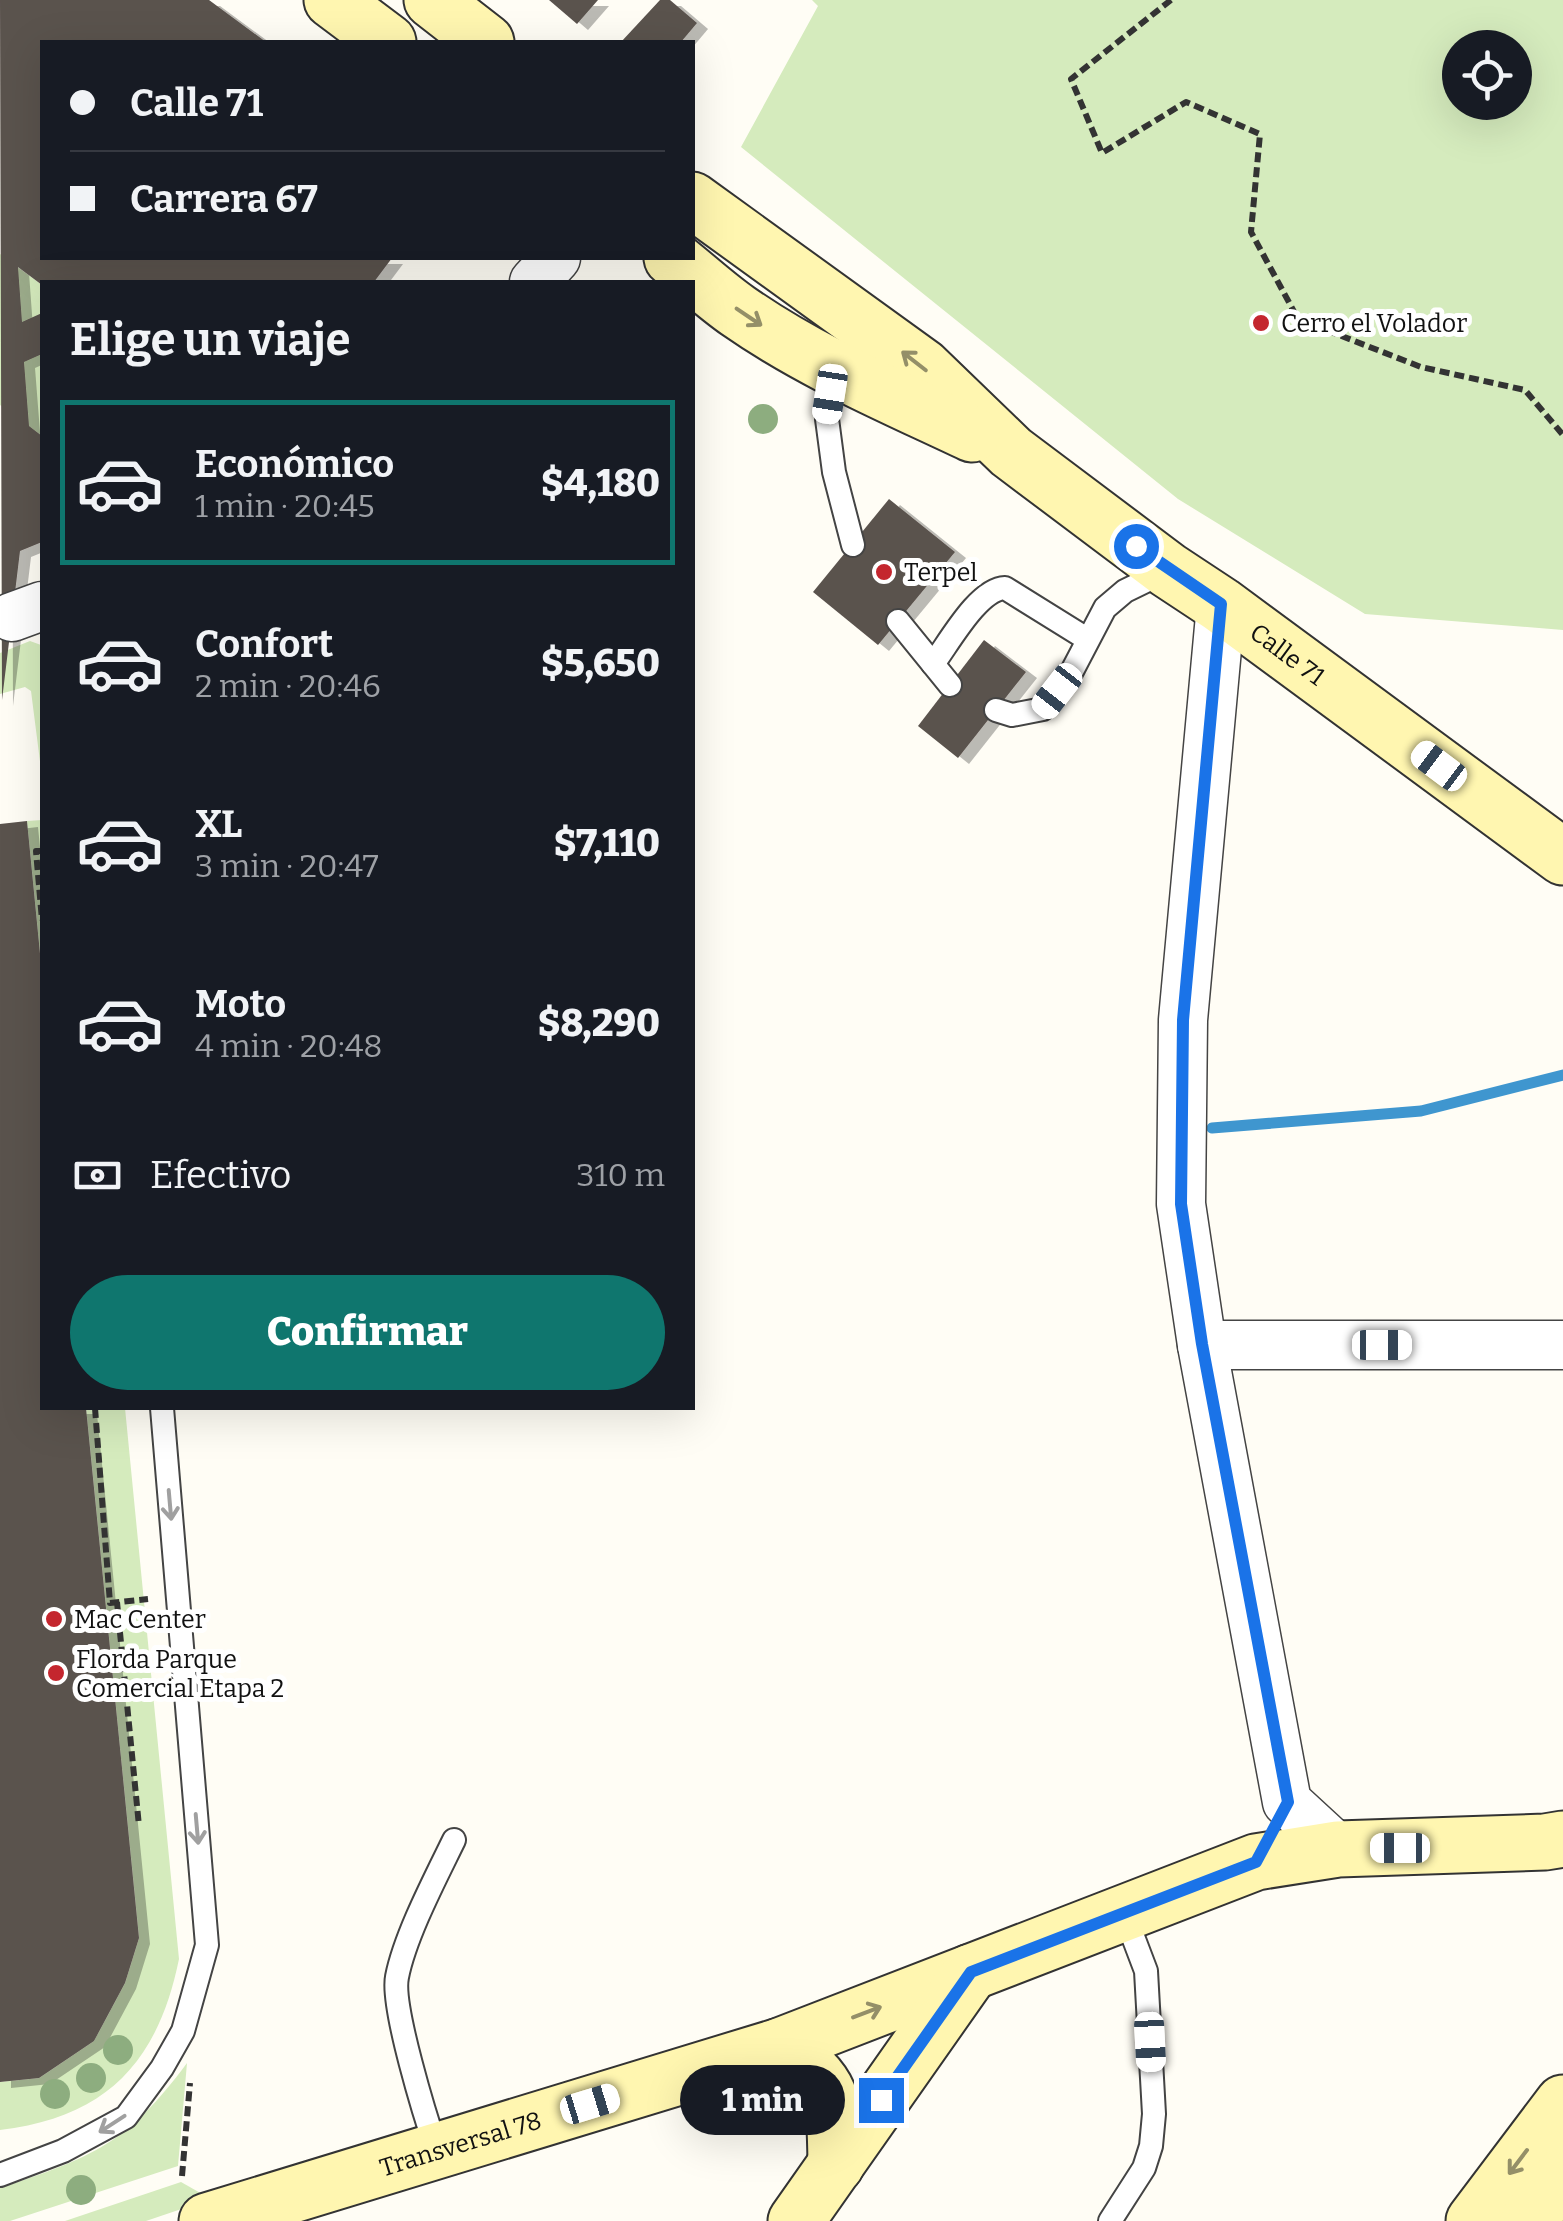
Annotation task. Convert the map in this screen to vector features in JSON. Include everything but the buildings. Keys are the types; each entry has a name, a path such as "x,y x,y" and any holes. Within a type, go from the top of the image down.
{"main road":[{"path":"332,0 385,40"},
{"path":"432,0 483,40"},
{"name":"Calle 71","path":"695,202 922,366 1011,452 1563,858"},
{"name":"Calle 71","path":"674,260 736,310 834,369 1011,452"},
{"name":"Transversal 78","path":"207,2221 296,2208 437,2151 780,2046 1256,1862 1338,1849 1557,1842"},
{"path":"796,2221 971,1972"},
{"path":"780,2046 808,2065 832,2099 836,2165"},
{"path":"1474,2221 1563,2103"},
{"path":"1528,2221 1563,2174"}],"street":[{"path":"536,280 554,260"},
{"path":"1221,604 1183,1020 1181,1204 1202,1344 1288,1802 1338,1849"},
{"path":"1202,1344 1563,1345"},
{"path":"1256,1862 1288,1802"}],"lane":[{"path":"834,369 827,418 834,472 853,545"},
{"path":"996,710 1012,715 1044,709 1071,673 1105,608 1168,570"},
{"path":"933,664 979,601 994,588 1005,588 1089,636"},
{"path":"898,620 950,685"},
{"path":"0,2174 64,2152 126,2116 162,2068 184,2030 207,1944 162,1410"},
{"path":"437,2151 420,2104 396,1980 426,1898 454,1840"},
{"path":"1110,2221 1144,2168 1154,2114 1146,1972 1124,1913"}],"path":[{"path":"1171,0 1071,79 1102,152 1186,102 1260,134 1251,232 1298,320 1420,368 1526,390 1563,435"},
{"path":"40,851 36,852 40,897"},
{"path":"95,1410 110,1603 156,1598"},
{"path":"117,1602 139,1826"}],"green space":[{"name":"Cerro el Volador","path":"812,0 1563,0 1563,630 1365,614 1178,499 741,147 818,6"},
{"path":"0,254 40,284 40,435 0,405"},
{"path":"30,641 40,645 40,761 31,691 25,687 0,694 0,653"},
{"path":"40,820 40,954 27,821"},
{"path":"86,1410 125,1410 179,1959 157,2027 122,2078 70,2112 0,2130 0,2082 39,2078 94,2041 125,1983 139,1938"},
{"path":"187,2063 178,2166 0,2221 0,2188 60,2167 106,2144 146,2112"},
{"path":"181,2182 211,2199 146,2221 65,2221"}],"waterway":[{"path":"1212,1128 1421,1111 1563,1075"}],"place":[{"name":"Cerro el Volador","path":"1261,323"},
{"name":"Terpel","path":"884,572"},
{"name":"Mac Center","path":"54,1619"},
{"name":"Florda Parque Comercial Etapa 2","path":"56,1673"}],"route":[{"path":"881,2100 971,1972 1256,1862 1288,1802 1202,1344 1181,1204 1183,1020 1221,604 1136,546"}]}
